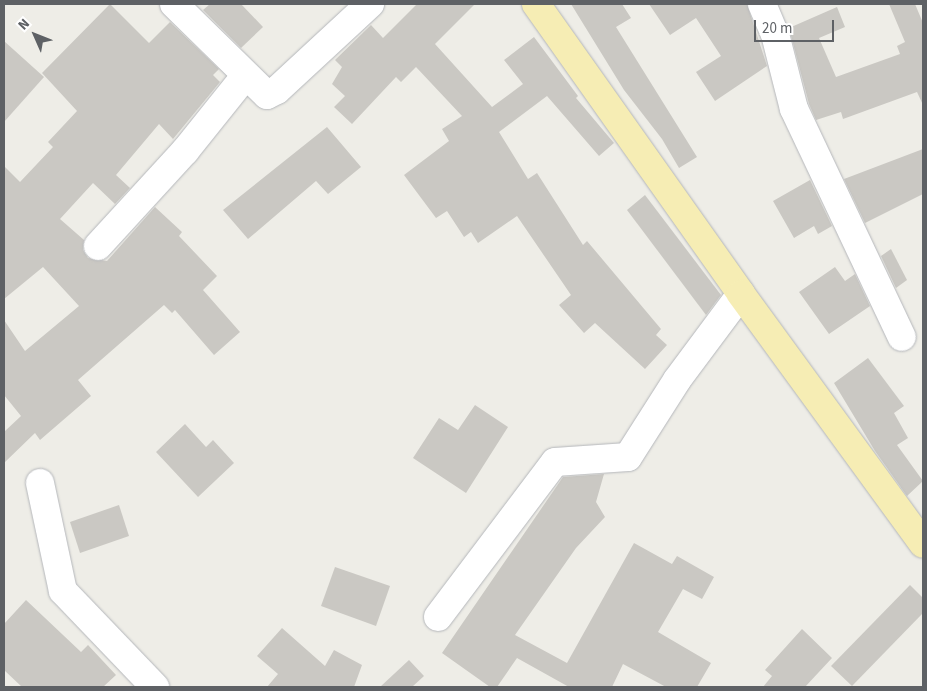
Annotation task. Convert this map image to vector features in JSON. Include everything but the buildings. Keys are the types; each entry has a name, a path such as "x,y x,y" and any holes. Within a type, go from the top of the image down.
{"main road":[{"path":"536,4 741,294 923,544"}],"street":[{"path":"174,4 266,95 277,90 370,4"},
{"path":"762,4 775,34 794,109 822,162 902,337"},
{"path":"98,246 185,151 245,76"},
{"path":"438,617 555,462 628,458 677,380 741,294"},
{"path":"40,483 63,591 155,687"}]}
